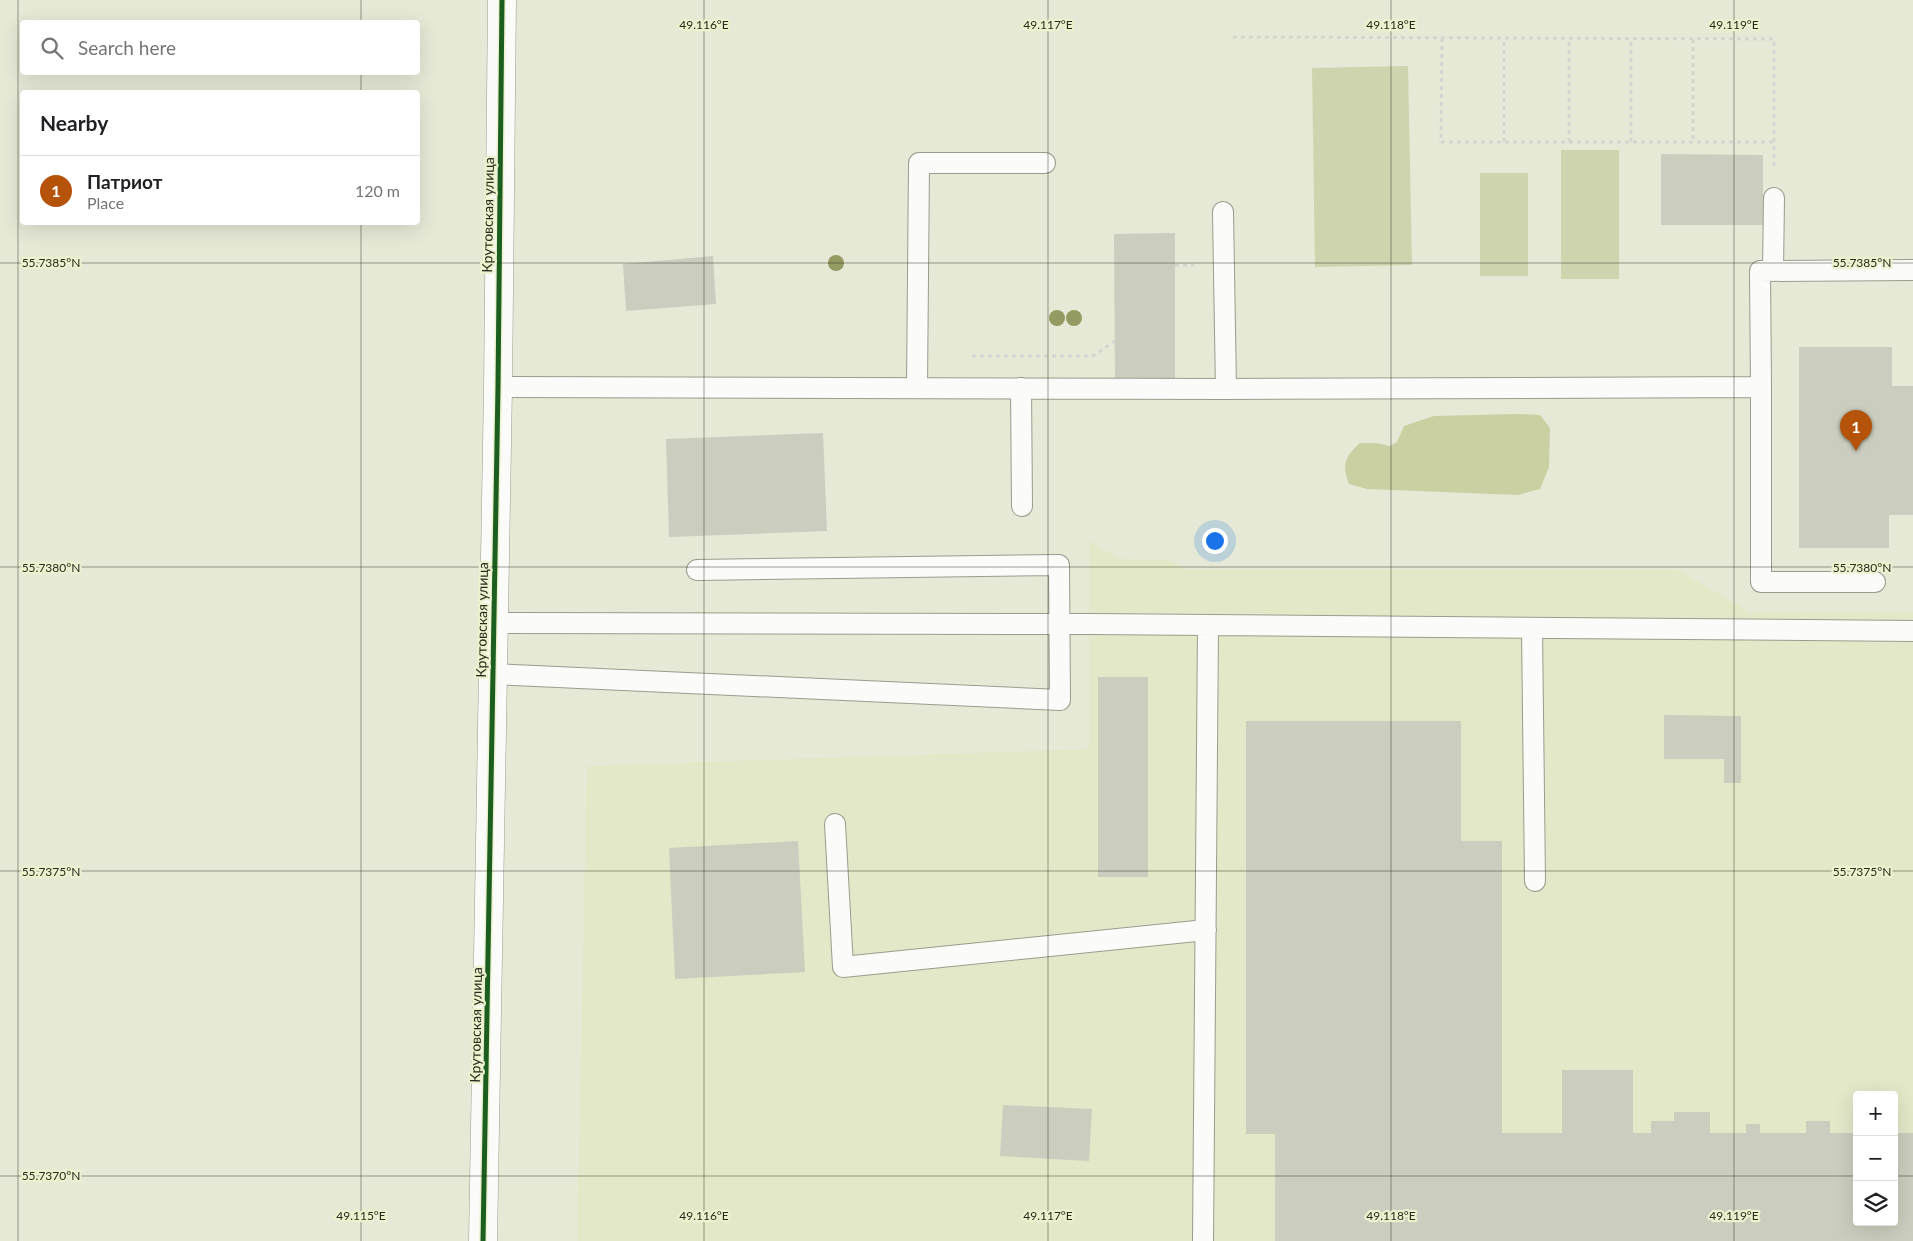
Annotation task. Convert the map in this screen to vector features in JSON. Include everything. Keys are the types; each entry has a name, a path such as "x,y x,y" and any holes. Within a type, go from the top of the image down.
{"street":[{"name":"Крутовская улица","path":"483,1241 498,387 502,0"}],"lane":[{"path":"918,388 919,162 1045,163"},
{"path":"1773,271 1774,198"},
{"path":"1223,212 1226,389"},
{"path":"1875,582 1761,582 1760,272 1913,270"},
{"path":"498,387 1226,389 1761,387"},
{"path":"1021,388 1022,506"},
{"path":"493,674 1060,700 1059,565 697,570"},
{"path":"494,623 1059,624 1913,631"},
{"path":"1203,1241 1208,626"},
{"path":"1532,628 1535,881"},
{"path":"835,824 843,967 1206,930"}],"path":[{"path":"1233,37 1774,39 1774,198"},
{"path":"1442,38 1441,142 1774,142"},
{"path":"1504,38 1504,142"},
{"path":"1569,38 1569,142"},
{"path":"1630,142 1631,38"},
{"path":"1693,39 1693,142"},
{"path":"918,357 1093,356 1114,342"}],"shaded area":[{"path":"1408,66 1412,265 1315,267 1312,68"},
{"path":"1561,150 1619,150 1619,279 1561,279"},
{"path":"1480,173 1528,173 1528,276 1480,276"},
{"path":"1540,415 1550,428 1549,467 1540,489 1518,495 1367,489 1349,484 1345,466 1346,462 1360,443 1376,443 1390,446 1397,442 1404,426 1434,416"},
{"path":"1089,540 1120,559 1168,560 1188,570 1678,570 1750,612 1913,611 1913,1241 577,1241 587,766 1089,749"}],"building":[{"path":"1661,154 1763,155 1763,225 1661,225"},
{"path":"1175,233 1175,380 1115,380 1114,234"},
{"path":"713,256 716,304 626,311 623,264"},
{"path":"1799,347 1892,347 1892,386 1913,386 1913,515 1889,515 1889,548 1799,548"},
{"path":"823,433 827,531 669,537 666,439"},
{"path":"1098,677 1148,677 1148,877 1098,877"},
{"path":"1664,715 1741,716 1741,783 1724,783 1724,759 1664,759"},
{"path":"1246,721 1461,721 1461,841 1502,841 1502,1133 1562,1133 1562,1070 1633,1070 1633,1133 1651,1133 1651,1121 1674,1121 1674,1112 1710,1112 1710,1133 1746,1133 1746,1124 1760,1124 1760,1133 1806,1133 1806,1121 1830,1121 1830,1133 1853,1133 1853,1226 1898,1226 1898,1133 1913,1133 1913,1241 1275,1241 1275,1134 1246,1134"},
{"path":"798,841 805,972 675,979 669,848"},
{"path":"1003,1105 1092,1109 1089,1161 1000,1156"}],"cycle path":[{"path":"483,1241 498,387 502,0"}],"place":[{"name":"Патриот","path":"1856,451"}]}
